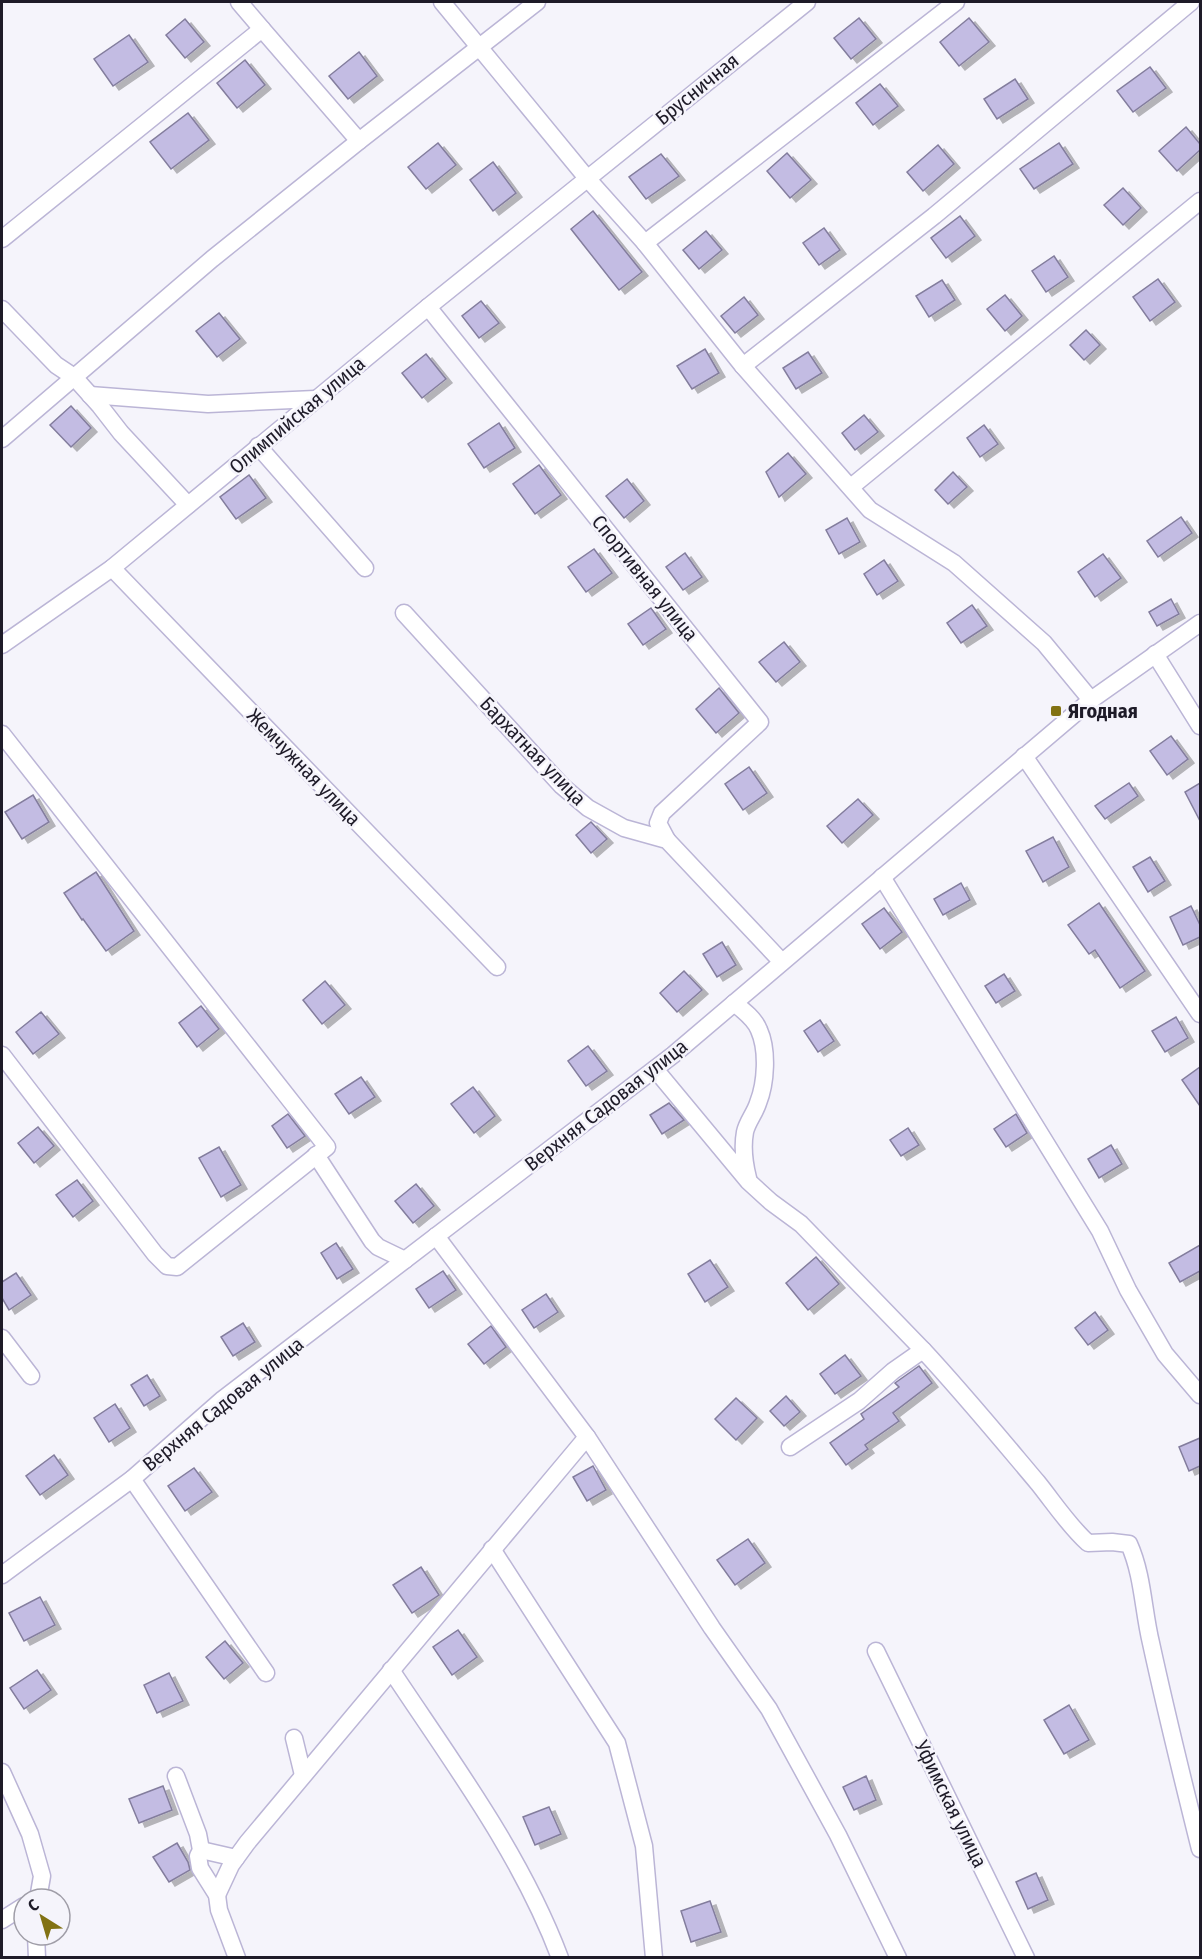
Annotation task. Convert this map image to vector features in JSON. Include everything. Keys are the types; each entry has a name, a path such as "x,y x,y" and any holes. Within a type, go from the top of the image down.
{"street":[{"path":"239,2 358,141"},
{"path":"442,2 586,177 645,243 743,366 870,510 954,562 1044,643 1091,700"},
{"path":"2,438 212,259 358,141 537,2"},
{"name":"Брусничная","path":"586,177 807,2"},
{"path":"645,243 956,2"},
{"path":"743,366 934,216 1191,2"},
{"path":"2,239 262,29"},
{"name":"Олимпийская улица","path":"2,645 112,568 586,177"},
{"path":"851,487 1200,201"},
{"name":"Спортивная улица","path":"428,307 760,722 662,813 658,823 667,840"},
{"path":"2,309 56,365 74,377 121,433 188,505"},
{"path":"90,395 208,404 315,399"},
{"path":"258,446 365,568"},
{"name":"Жемчужная улица","path":"112,568 497,967"},
{"name":"Бархатная улица","path":"404,613 562,786 588,808 624,828 667,840"},
{"name":"Верхняя Садовая улица","path":"2,1575 132,1479 223,1399 655,1069 1091,700 1200,624"},
{"path":"1155,654 1200,726"},
{"path":"2,734 327,1147 177,1267 167,1266 155,1254 2,1054"},
{"path":"1024,756 1200,1014"},
{"path":"667,840 782,962"},
{"path":"882,877 1100,1231 1128,1290 1165,1354 1200,1395"},
{"path":"734,1003 759,1028 764,1060 759,1102 745,1130 743,1149 748,1181"},
{"path":"655,1069 748,1181 771,1202 801,1224 923,1350 1058,1507 1077,1533 1088,1543 1129,1544 1135,1556 1144,1615 1200,1849"},
{"path":"316,1155 372,1241 378,1247 405,1260"},
{"path":"436,1236 587,1437 712,1628 770,1709 838,1835 897,1958"},
{"path":"2,1338 32,1376"},
{"path":"790,1447 859,1401 893,1371 923,1350"},
{"path":"217,1895 236,1858 303,1774 587,1437"},
{"path":"132,1479 266,1673"},
{"path":"492,1549 617,1743 644,1846 654,1958"},
{"name":"Уфимская улица","path":"876,1652 1026,1958"},
{"path":"391,1670 500,1835 550,1930 560,1958"},
{"path":"294,1738 303,1774"},
{"path":"2,1772 30,1834 42,1876 40,1887"},
{"path":"177,1776 198,1834 201,1850 198,1856 200,1868 217,1895 219,1910 237,1958"},
{"path":"201,1850 236,1858"}],"building":[{"path":"859,18 876,39 851,59 834,38"},
{"path":"969,18 989,42 959,66 940,42"},
{"path":"185,19 204,42 185,58 166,35"},
{"path":"129,35 148,62 113,86 94,59"},
{"path":"359,52 377,76 348,99 329,76"},
{"path":"245,60 265,85 237,108 217,83"},
{"path":"1150,67 1166,88 1133,112 1117,91"},
{"path":"1015,79 1028,99 997,119 984,99"},
{"path":"880,84 898,106 873,125 856,103"},
{"path":"188,113 209,140 171,169 150,142"},
{"path":"1186,127 1200,144 1200,150 1177,171 1159,151"},
{"path":"438,143 456,165 426,189 408,167"},
{"path":"1059,143 1073,164 1034,189 1020,169"},
{"path":"938,145 954,164 923,191 907,172"},
{"path":"787,153 811,180 790,198 767,171"},
{"path":"661,154 679,176 646,199 629,177"},
{"path":"493,162 516,193 493,211 470,180"},
{"path":"1123,188 1141,208 1123,225 1104,205"},
{"path":"593,211 642,272 619,290 571,229"},
{"path":"960,216 975,236 946,258 931,238"},
{"path":"824,228 840,250 819,265 803,243"},
{"path":"706,231 722,250 699,269 683,250"},
{"path":"1054,256 1068,277 1046,292 1032,271"},
{"path":"1158,279 1175,302 1150,321 1133,297"},
{"path":"942,280 955,300 929,317 916,296"},
{"path":"1005,295 1022,316 1005,331 987,309"},
{"path":"744,297 758,315 735,333 721,316"},
{"path":"481,301 499,323 479,338 462,316"},
{"path":"219,313 240,339 217,357 196,331"},
{"path":"1086,330 1100,345 1084,360 1070,345"},
{"path":"705,349 719,373 692,389 677,366"},
{"path":"808,352 822,373 796,389 783,368"},
{"path":"426,354 446,379 422,398 402,373"},
{"path":"71,406 91,428 71,447 50,425"},
{"path":"864,415 878,432 855,450 842,433"},
{"path":"499,423 515,448 484,468 468,444"},
{"path":"984,425 998,444 980,457 967,438"},
{"path":"788,453 806,474 779,497 766,472"},
{"path":"539,465 561,495 535,514 513,484"},
{"path":"953,472 967,487 948,504 935,490"},
{"path":"249,475 266,498 236,519 220,497"},
{"path":"627,479 644,501 624,518 606,496"},
{"path":"1181,517 1192,533 1158,557 1147,541"},
{"path":"847,518 860,542 839,554 826,530"},
{"path":"594,549 612,573 586,592 568,567"},
{"path":"685,553 702,577 683,590 666,567"},
{"path":"1103,554 1121,578 1095,597 1078,572"},
{"path":"884,560 898,581 877,595 864,574"},
{"path":"1171,599 1179,614 1157,626 1149,612"},
{"path":"972,605 987,626 961,643 947,623"},
{"path":"651,608 666,629 643,645 628,624"},
{"path":"784,642 800,662 776,682 759,662"},
{"path":"719,688 739,713 716,733 696,709"},
{"path":"1171,736 1188,759 1167,775 1150,751"},
{"path":"749,767 767,793 743,810 725,784"},
{"path":"1129,783 1138,796 1105,819 1095,806"},
{"path":"1200,783 1200,821 1185,792"},
{"path":"33,795 49,822 22,839 5,812"},
{"path":"858,799 873,815 842,843 827,826"},
{"path":"591,822 607,839 591,853 576,835"},
{"path":"1053,837 1069,867 1043,882 1026,851"},
{"path":"1150,857 1165,881 1148,892 1133,867"},
{"path":"96,872 134,931 106,951 64,893"},
{"path":"961,883 970,900 943,915 934,899"},
{"path":"1099,903 1145,971 1120,988 1095,950 1089,954 1068,925"},
{"path":"1191,906 1200,925 1200,937 1183,945 1170,917"},
{"path":"884,908 902,932 880,949 862,924"},
{"path":"722,942 736,965 717,977 703,954"},
{"path":"684,971 702,990 677,1012 660,993"},
{"path":"1004,974 1015,991 996,1003 985,986"},
{"path":"325,981 345,1005 322,1024 303,1000"},
{"path":"201,1006 219,1029 197,1047 179,1023"},
{"path":"41,1012 59,1034 33,1054 16,1032"},
{"path":"1176,1017 1188,1038 1165,1052 1152,1031"},
{"path":"820,1020 834,1041 818,1052 804,1031"},
{"path":"588,1046 607,1071 586,1086 568,1061"},
{"path":"1200,1067 1200,1106 1182,1080"},
{"path":"361,1077 375,1097 349,1114 335,1094"},
{"path":"473,1087 495,1116 474,1133 451,1104"},
{"path":"669,1103 684,1120 662,1134 650,1115"},
{"path":"288,1114 305,1136 287,1148 272,1126"},
{"path":"1016,1114 1027,1133 1006,1147 994,1129"},
{"path":"38,1127 54,1146 34,1163 18,1143"},
{"path":"908,1128 919,1145 901,1156 890,1140"},
{"path":"1111,1145 1122,1164 1099,1178 1088,1159"},
{"path":"219,1147 241,1185 221,1197 199,1158"},
{"path":"77,1180 93,1201 73,1217 56,1195"},
{"path":"416,1184 434,1206 413,1223 395,1201"},
{"path":"336,1243 353,1269 337,1279 321,1253"},
{"path":"1200,1245 1200,1271 1180,1282 1169,1263"},
{"path":"816,1257 839,1284 808,1310 786,1283"},
{"path":"710,1260 728,1287 705,1302 688,1274"},
{"path":"443,1271 456,1290 429,1308 416,1289"},
{"path":"16,1273 31,1295 9,1310 2,1298 2,1282"},
{"path":"546,1294 558,1312 534,1328 522,1310"},
{"path":"1095,1312 1108,1330 1088,1345 1075,1328"},
{"path":"243,1323 255,1342 233,1356 221,1337"},
{"path":"491,1326 506,1347 484,1364 468,1344"},
{"path":"845,1355 861,1376 835,1394 820,1374"},
{"path":"919,1366 932,1383 893,1413 899,1421 865,1445 868,1449 846,1465 830,1443 864,1419 861,1414 899,1387 895,1383"},
{"path":"147,1375 160,1396 144,1406 131,1385"},
{"path":"786,1396 800,1412 784,1426 770,1411"},
{"path":"736,1398 757,1418 736,1440 715,1419"},
{"path":"115,1404 130,1428 109,1442 94,1418"},
{"path":"1200,1438 1200,1466 1189,1471 1179,1447"},
{"path":"54,1455 68,1475 40,1495 26,1476"},
{"path":"593,1466 606,1490 587,1501 573,1477"},
{"path":"194,1468 212,1492 185,1511 168,1486"},
{"path":"748,1539 765,1563 735,1585 717,1560"},
{"path":"421,1567 439,1595 412,1613 393,1585"},
{"path":"40,1597 55,1625 24,1641 9,1613"},
{"path":"458,1630 477,1657 452,1675 433,1647"},
{"path":"225,1641 243,1663 224,1679 206,1657"},
{"path":"37,1670 51,1690 24,1709 10,1688"},
{"path":"169,1673 183,1701 157,1713 144,1685"},
{"path":"1069,1705 1089,1740 1064,1754 1044,1720"},
{"path":"866,1776 876,1800 854,1810 843,1787"},
{"path":"163,1786 172,1810 139,1823 129,1799"},
{"path":"549,1807 561,1834 535,1845 523,1817"},
{"path":"177,1843 190,1870 169,1882 153,1857"},
{"path":"1036,1873 1048,1900 1028,1909 1016,1882"},
{"path":"710,1901 721,1932 691,1942 681,1911"}],"place":[{"name":"Ягодная","path":"1056,711"}]}
